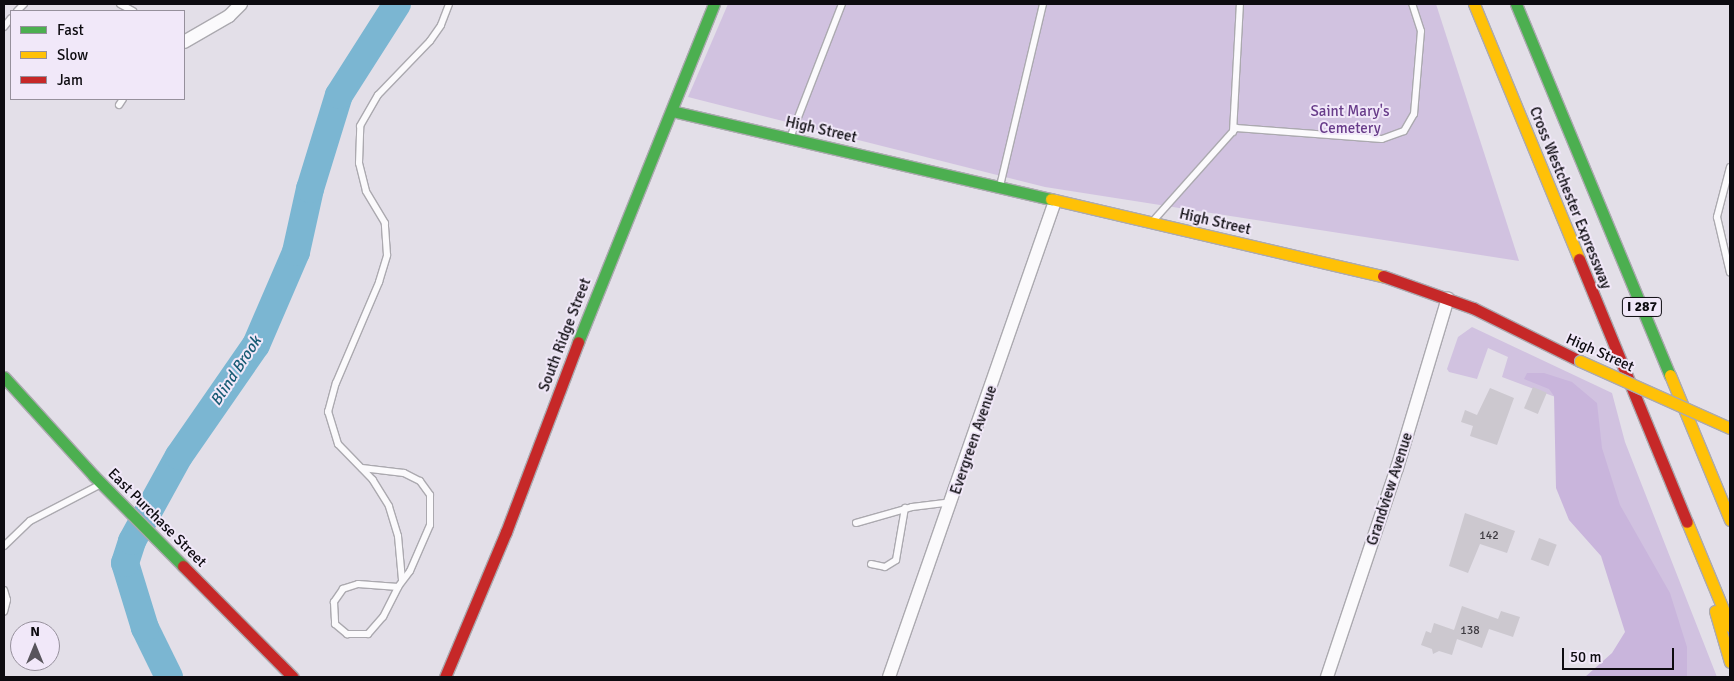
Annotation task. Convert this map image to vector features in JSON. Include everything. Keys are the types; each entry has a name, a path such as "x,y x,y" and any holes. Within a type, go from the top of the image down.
{"main road":[{"name":"South Ridge Street","path":"445,677 506,532 600,284 714,4"},
{"name":"Cross Westchester Expressway","path":"1474,4 1730,626"},
{"name":"Cross Westchester Expressway","path":"1516,4 1730,520"},
{"name":"High Street","path":"672,111 1150,223 1378,274 1448,298 1580,361 1730,428"},
{"name":"East Purchase Street","path":"4,377 102,484 293,677"},
{"path":"1694,538 1730,662"}],"street":[{"path":"186,40 229,16 241,4"},
{"name":"Evergreen Avenue","path":"889,677 952,502 1055,201"},
{"name":"Grandview Avenue","path":"1327,677 1397,468 1448,298"}],"lane":[{"path":"120,4 131,10"},
{"path":"402,580 394,517 382,494 362,468 338,444 332,433 328,412 336,383 379,282 387,255 385,223 366,191 358,163 357,138 370,105 430,41 441,26 449,4"},
{"path":"790,138 842,4"},
{"path":"1000,188 1043,4"},
{"path":"1233,132 1240,4"},
{"path":"1150,223 1236,128 1382,140 1404,132 1414,114 1421,31 1412,4"},
{"path":"1730,168 1717,217 1730,273"},
{"path":"362,468 413,476 430,495 430,524 410,572 398,587 384,618 368,634 348,634 336,624 334,602 343,589 358,584 398,587"},
{"path":"4,546 30,521 102,484"},
{"path":"856,522 906,508 952,502"},
{"path":"871,564 886,567 896,560 906,508"},
{"path":"4,590 7,600 4,612"}],"green space":[{"name":"Saint Mary's Cemetery","path":"728,4 1436,4 1519,261 1045,187 688,97"},
{"path":"1472,327 1612,393 1625,442 1717,677 1633,677 1637,656 1566,401 1502,377 1508,357 1488,348 1477,379 1449,372 1447,369 1458,337"}],"shaded area":[{"path":"1527,373 1544,373 1572,382 1597,403 1602,448 1620,505 1670,593 1687,647 1687,677 1585,677 1612,653 1625,632 1601,556 1569,520 1556,488 1554,396 1549,389 1524,379"}],"building":[{"path":"1533,387 1547,393 1538,414 1524,408"},
{"path":"1490,388 1514,398 1497,445 1470,436 1473,426 1461,422 1465,410 1477,415"},
{"path":"1465,513 1515,531 1507,553 1480,544 1468,573 1449,566"},
{"path":"1539,538 1557,545 1548,566 1531,559"},
{"path":"1462,606 1498,619 1501,611 1520,617 1513,637 1489,629 1482,648 1457,639 1452,655 1439,651 1433,654 1432,649 1421,645 1426,631 1431,633 1434,623 1454,630"}],"waterway":[{"name":"Blind Brook","path":"169,677 145,628 125,563 132,541 179,456 256,345 296,252 310,189 339,95 397,4"}],"traffic: fast":[{"path":"578,342 714,4"},
{"path":"1516,4 1670,375"},
{"path":"672,111 1051,199"},
{"path":"4,377 94,476 183,566"}],"traffic: slow":[{"path":"1474,4 1579,259"},
{"path":"1051,199 1383,276"},
{"path":"1580,361 1730,428"},
{"path":"1670,375 1730,520"},
{"path":"1687,522 1730,626"},
{"path":"1715,611 1730,662"}],"traffic: jam":[{"path":"1579,259 1687,522"},
{"path":"1383,276 1473,308 1580,361"},
{"path":"445,677 506,532 578,342"},
{"path":"183,566 293,677"}]}
